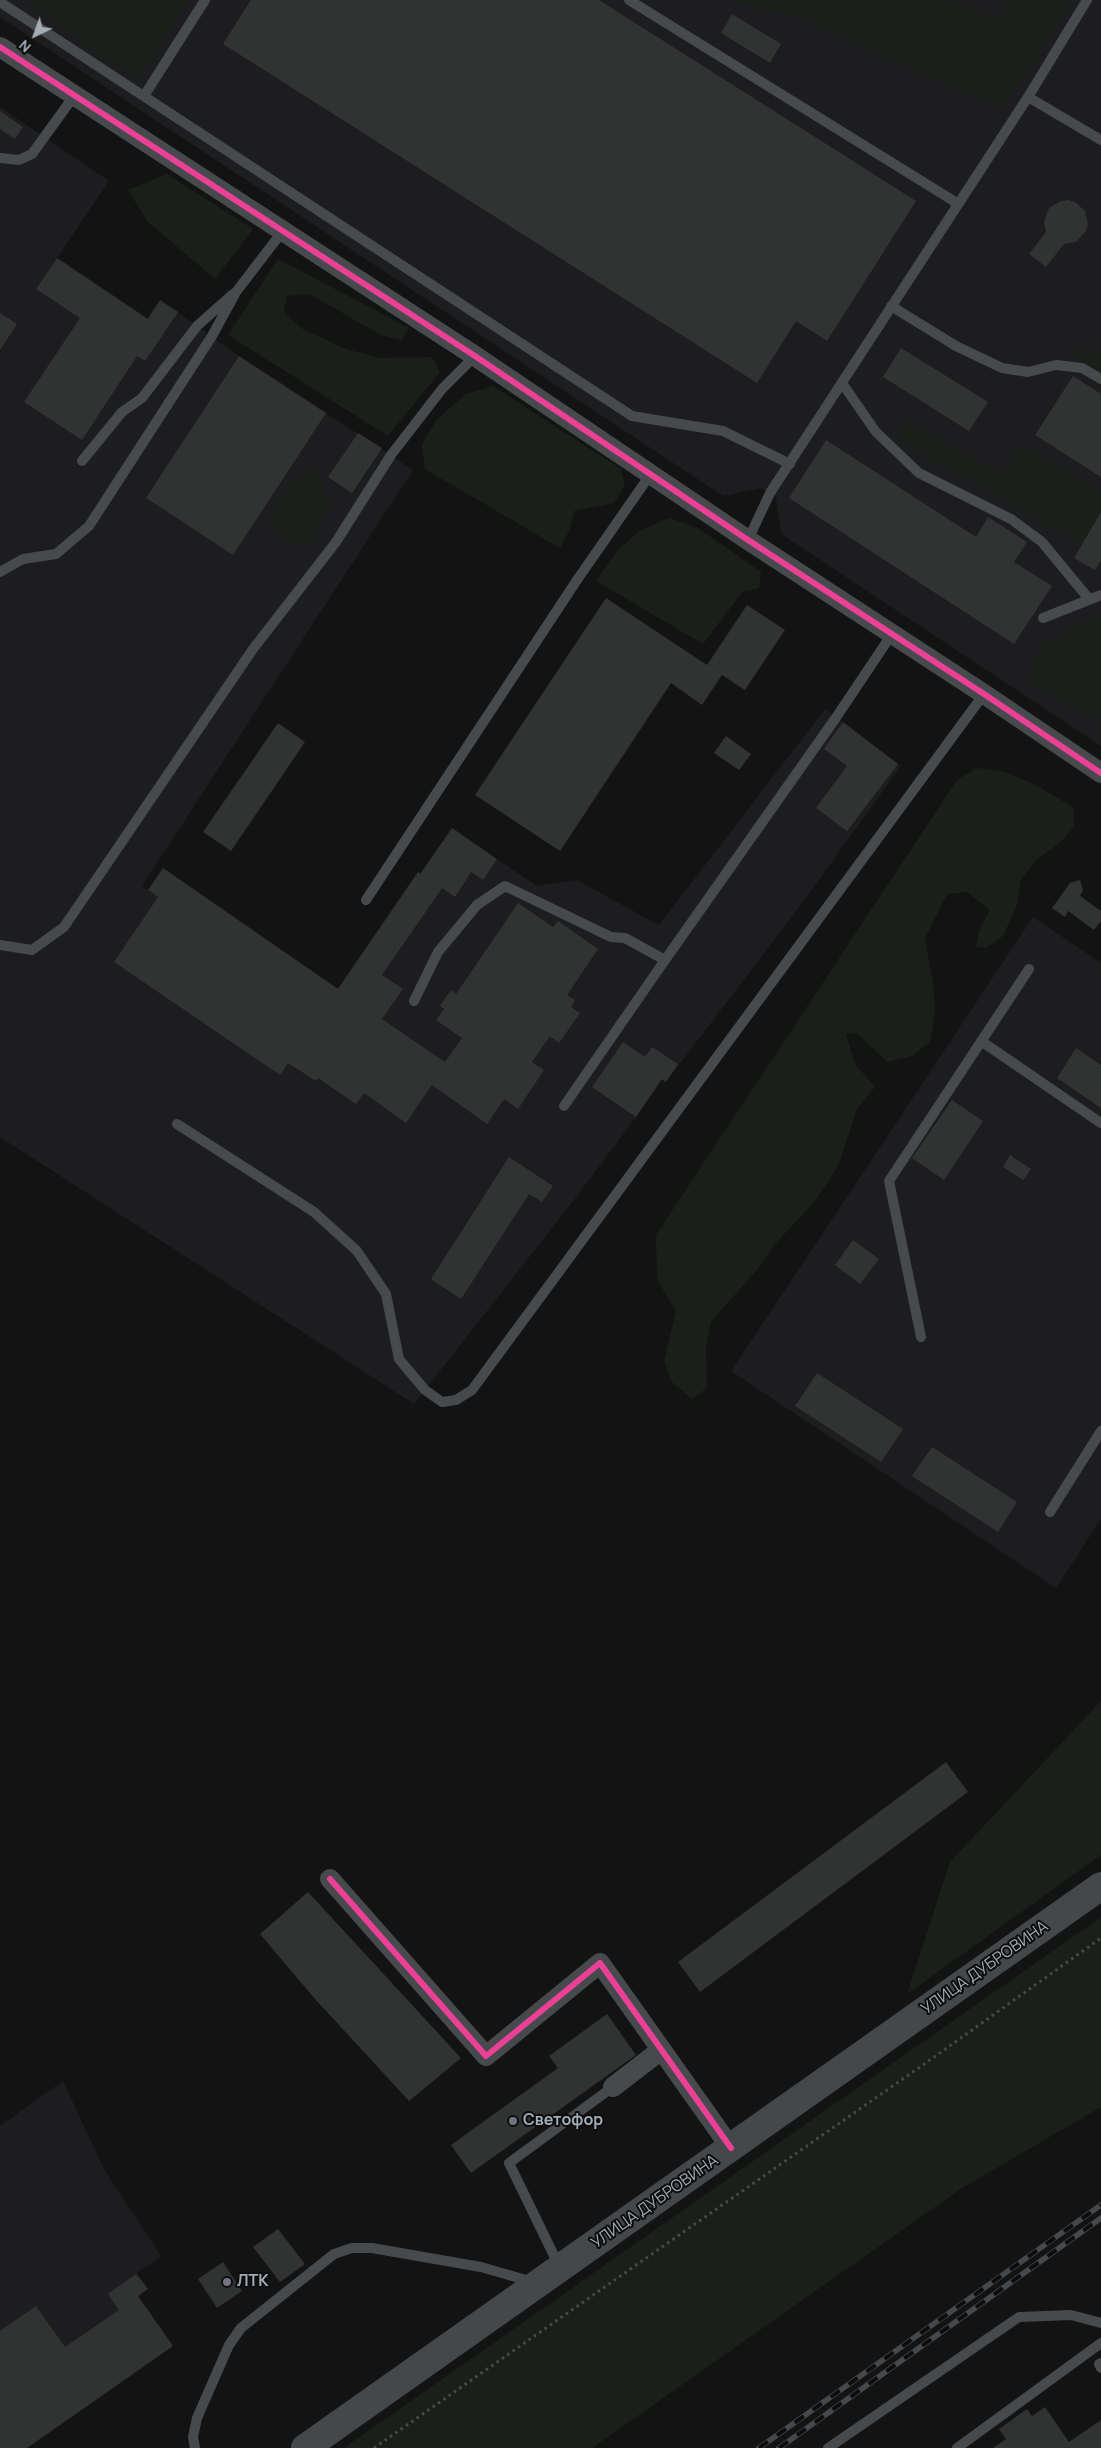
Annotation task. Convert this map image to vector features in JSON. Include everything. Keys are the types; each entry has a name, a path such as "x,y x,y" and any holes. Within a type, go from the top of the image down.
{"main road":[{"name":"УЛИЦА ДУБРОВИНА","path":"305,2448 550,2277 1101,1886"}],"street":[{"path":"0,47 474,356 650,475 1101,773"},
{"path":"330,1879 486,2056 600,1963 731,2148"},
{"path":"613,2087 661,2050"}],"lane":[{"path":"144,96 205,0"},
{"path":"629,0 957,203"},
{"path":"748,540 770,493 957,203 1028,97 1087,0"},
{"path":"0,2 632,416 723,431 790,464"},
{"path":"0,158 18,160 32,154 74,96"},
{"path":"1028,97 1101,140"},
{"path":"0,572 23,559 56,554 89,526 212,336 236,292 282,232"},
{"path":"82,461 122,412 142,398 196,326 236,292"},
{"path":"891,306 956,346 1002,368 1028,372 1056,365 1082,368 1101,379"},
{"path":"0,945 32,950 64,927 253,649 336,542 391,455 442,389 474,356"},
{"path":"842,383 876,432 919,473 1011,519 1034,536 1042,542 1089,599"},
{"path":"366,900 577,580 650,475"},
{"path":"1043,618 1101,595"},
{"path":"564,1106 836,719 892,634"},
{"path":"177,1124 314,1212 357,1251 386,1294 399,1359 425,1390 442,1402 456,1400 472,1390 984,694"},
{"path":"414,1001 438,952 477,905 505,886 611,938 625,938 665,960"},
{"path":"921,1337 889,1181 1029,969"},
{"path":"981,1041 1101,1123"},
{"path":"1050,1512 1101,1431"},
{"path":"195,2448 193,2437 197,2418 229,2345 241,2328 334,2254 352,2248 372,2248 550,2277 509,2163 613,2087"},
{"path":"828,2448 1019,2317 1071,2315 1101,2323"},
{"path":"957,2448 1101,2343"},
{"path":"1101,2363 1098,2364 1101,2368"}],"path":[{"path":"374,2448 930,2060 1101,1938"}],"shaded area":[{"path":"0,0 1101,0 1101,746 781,534 776,497 761,488 723,496 0,17"},
{"path":"26,0 189,0 139,78 117,66"},
{"path":"732,0 945,0 997,19 1011,0 1072,0 1002,110 800,17 737,3"},
{"path":"0,107 109,181 57,258 147,319 160,300 239,356 413,470 142,886 323,1010 418,872 420,874 497,859 537,886 577,880 659,925 825,709 901,766 800,906 666,1082 661,1079 636,1117 574,1200 414,1404 0,1137"},
{"path":"167,174 253,229 215,279 147,221 128,190"},
{"path":"278,259 409,328 402,340 381,335 309,294 287,296 284,312 301,328 343,348 379,358 432,357 440,372 388,436 228,335"},
{"path":"1065,350 1101,352 1101,373"},
{"path":"493,386 621,469 625,485 614,503 574,511 570,529 560,548 425,469 422,445 437,419 466,394"},
{"path":"906,421 1005,476 1020,444 1101,493 1101,554 898,439"},
{"path":"316,469 330,503 307,548 284,539 268,520 298,479"},
{"path":"669,518 698,528 761,572 759,588 743,591 703,644 596,581 617,551 639,531"},
{"path":"1090,617 1101,617 1101,721 1028,683 1037,652"},
{"path":"977,768 1003,771 1038,786 1074,808 1074,827 1062,841 1035,861 1021,880 1017,905 1003,936 986,948 976,947 979,931 990,910 967,892 947,894 925,938 933,982 935,1014 930,1042 912,1056 887,1062 857,1033 846,1034 855,1064 875,1087 857,1109 838,1166 816,1200 775,1244 762,1264 711,1322 706,1348 707,1388 692,1399 672,1382 664,1361 676,1311 657,1280 656,1235 957,780"},
{"path":"1033,917 1101,963 1101,1519 1056,1588 731,1371"},
{"path":"1101,1701 1101,1855 907,1994 950,1862"},
{"path":"1101,1917 1101,2107 962,2188 592,2448 344,2448"},
{"path":"63,2081 104,2169 161,2256 137,2273 148,2289 138,2296 173,2346 27,2448 0,2448 0,2126"}],"building":[{"path":"251,0 599,0 916,201 827,341 796,321 757,383 223,44"},
{"path":"732,14 781,44 770,63 721,33"},
{"path":"0,111 23,127 15,139 0,129"},
{"path":"1061,201 1075,202 1085,211 1088,224 1086,231 1076,242 1064,244 1046,267 1029,254 1046,232 1044,222 1049,208"},
{"path":"57,258 148,319 160,300 178,312 145,361 137,356 82,440 24,402 80,318 36,289"},
{"path":"0,313 17,324 0,350"},
{"path":"901,348 988,402 969,431 883,377"},
{"path":"239,356 326,413 233,555 146,498"},
{"path":"1073,376 1101,394 1101,477 1035,435"},
{"path":"358,433 382,448 352,493 328,477"},
{"path":"826,440 976,537 988,517 1027,542 1014,562 1052,586 1014,644 789,498"},
{"path":"1101,512 1101,560 1095,570 1074,558"},
{"path":"606,598 707,665 747,605 785,630 745,690 722,675 702,705 671,683 560,851 475,795"},
{"path":"843,722 898,764 847,831 816,808 847,766 824,749"},
{"path":"278,723 305,742 231,851 203,832"},
{"path":"726,736 751,754 739,770 714,753"},
{"path":"452,828 497,859 483,880 471,872 455,897 442,888 382,975 403,989 382,1019 445,1062 462,1038 436,1020 444,1009 440,1006 451,990 456,994 518,903 553,927 558,921 598,949 567,995 575,1000 571,1007 580,1013 559,1043 550,1036 532,1062 544,1070 518,1109 504,1099 487,1124 432,1085 406,1123 364,1093 356,1104 318,1078 316,1081 288,1063 280,1075 114,962 158,897 148,890 163,868 338,989 418,872 420,874"},
{"path":"1080,880 1083,890 1080,896 1101,911 1101,921 1094,930 1068,911 1065,917 1052,908 1070,883"},
{"path":"623,1042 645,1057 652,1047 678,1064 666,1082 662,1079 636,1117 592,1087"},
{"path":"1076,1048 1101,1065 1101,1108 1057,1078"},
{"path":"952,1100 983,1121 944,1180 912,1158"},
{"path":"1010,1155 1031,1169 1023,1180 1003,1167"},
{"path":"509,1157 553,1186 542,1202 529,1194 461,1299 431,1279"},
{"path":"853,1240 879,1259 860,1284 835,1265"},
{"path":"817,1373 903,1429 881,1462 795,1406"},
{"path":"932,1447 1017,1502 998,1532 912,1476"},
{"path":"946,1762 968,1792 700,1992 678,1962"},
{"path":"308,1892 461,2058 409,2101 315,1999 260,1934"},
{"path":"607,2014 636,2055 471,2173 451,2145 558,2068 549,2056"},
{"path":"278,2229 305,2264 280,2282 253,2247"},
{"path":"223,2262 242,2291 217,2308 198,2279"},
{"path":"136,2274 148,2289 138,2296 173,2346 27,2448 0,2448 0,2331 36,2306 65,2347 119,2310 108,2294"},
{"path":"1045,2407 1069,2442 1101,2420 1101,2448 993,2448 1006,2439 999,2429 1027,2409 1032,2416"}],"railway":[{"path":"759,2448 1101,2205"},
{"path":"779,2448 1101,2218"}],"cycle path":[{"path":"0,47 475,356 748,540 1101,773"},
{"path":"330,1879 486,2056 600,1963 731,2148"}],"place":[{"name":"Светофор","path":"513,2121"},
{"name":"ЛТК","path":"227,2282"}]}
